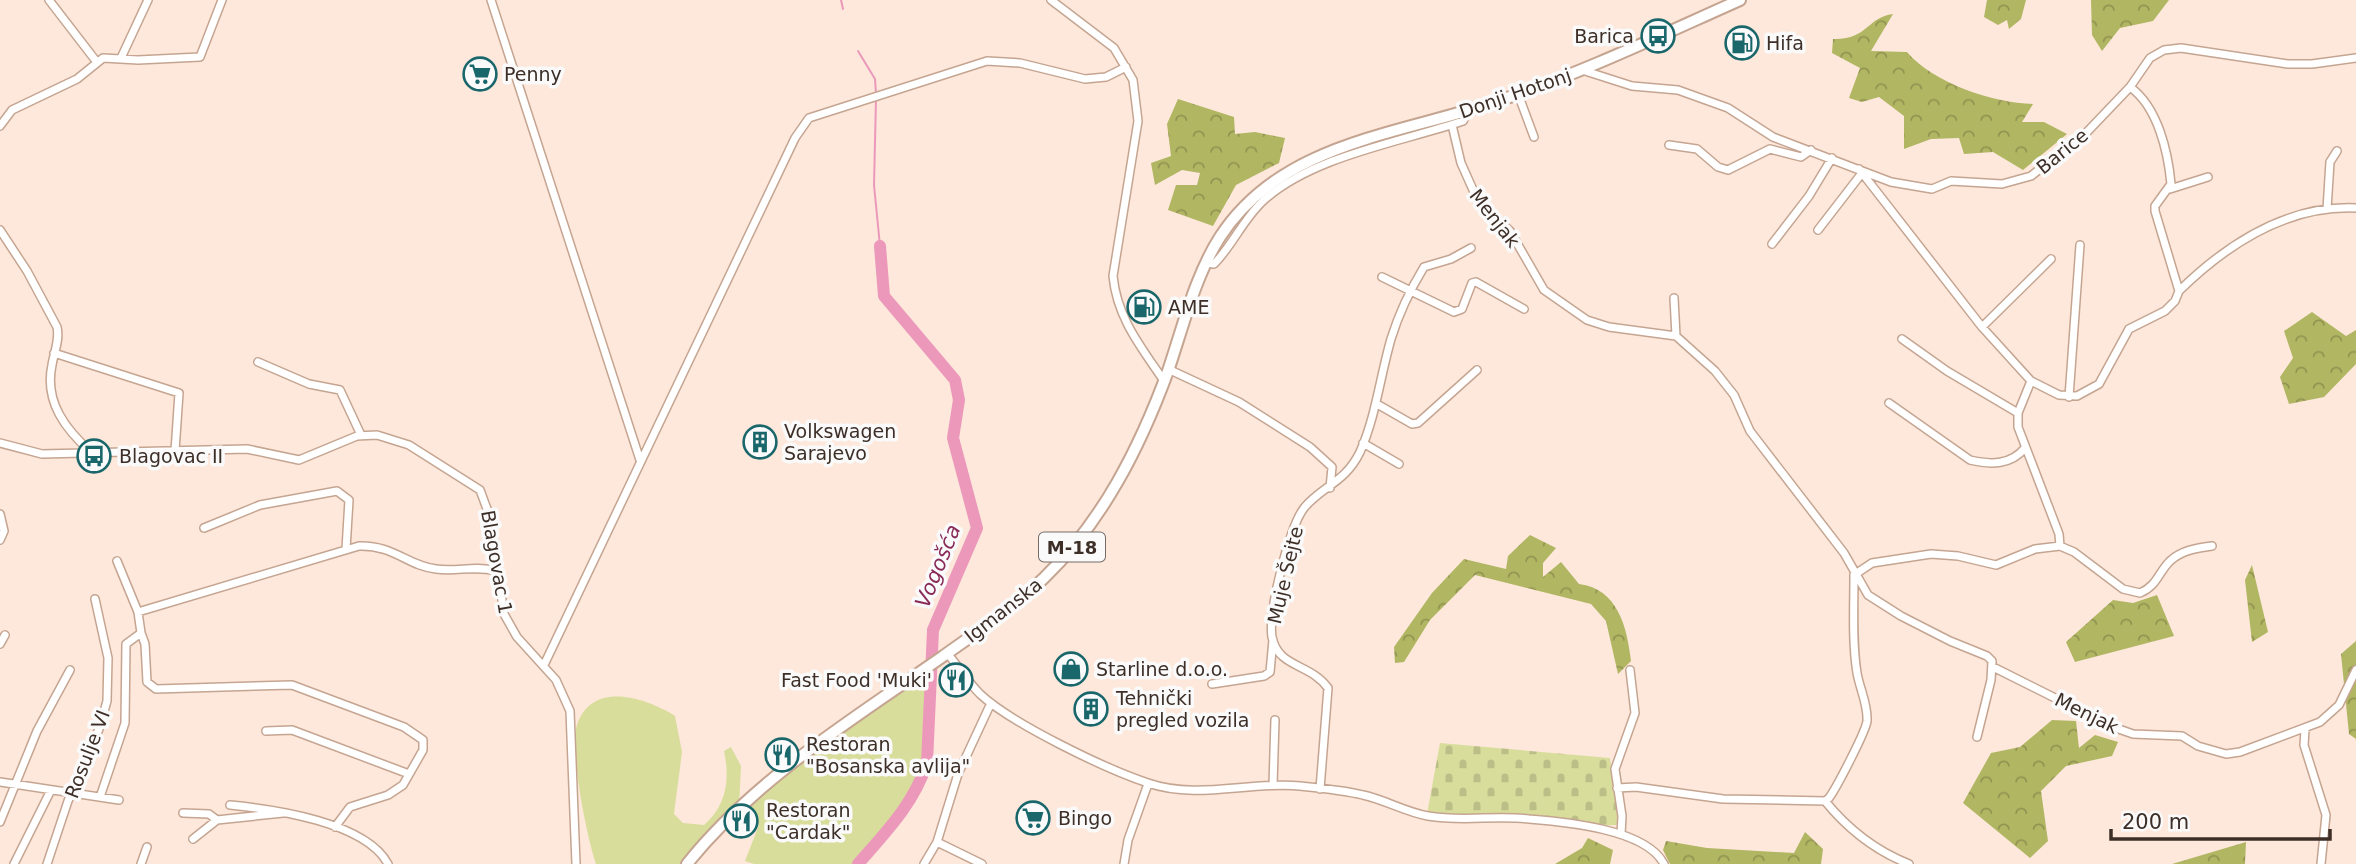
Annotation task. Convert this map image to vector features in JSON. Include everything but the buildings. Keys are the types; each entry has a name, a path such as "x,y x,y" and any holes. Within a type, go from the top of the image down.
{"main road":[{"name":"Donji Hotonj","path":"1285,172 1359,141 1469,110 1582,70 1718,4 1740,0"},
{"name":"Igmanska","path":"687,864 718,828 764,786 1042,580 1088,528 1133,454 1217,241 1240,209 1285,172"}],"street":[{"path":"50,0 96,61"},
{"path":"121,58 148,0"},
{"path":"0,127 12,110 77,79 96,61 200,57 222,0"},
{"path":"491,0 640,461"},
{"path":"1051,0 1114,48 1133,80 1138,121 1113,276 1115,299 1123,318 1164,381"},
{"name":"Barice","path":"1582,70 1632,86 1678,90 1728,108 1773,137 1860,171 1891,182 1932,189 1951,181 2002,184 2019,182 2031,176 2087,132 2130,87 2150,58 2164,50 2181,48 2288,64 2312,64 2356,58"},
{"path":"544,665 640,461 711,321 800,128 808,118 987,61 1020,63 1085,79 1106,77 1126,67"},
{"path":"2130,87 2139,93 2168,155 2170,189"},
{"path":"1518,94 1534,136"},
{"path":"1207,263 1214,264 1247,217 1265,199 1295,178 1365,151 1463,121 1469,110"},
{"name":"Menjak","path":"1452,125 1461,163 1478,201 1510,231 1544,290 1587,320 1609,327 1676,336 1734,395 1750,431 1844,553 1854,575 1868,594 1901,616 1987,656 1993,667 2113,727 2133,734 2182,736 2198,746 2226,754 2305,730 2339,705 2356,670"},
{"name":"Barice","path":"1669,145 1697,149 1718,167 1728,170 1770,149 1801,157 1811,150"},
{"path":"2327,209 2330,162 2337,152"},
{"path":"1772,244 1809,196 1832,158"},
{"path":"1818,230 1860,171"},
{"name":"Barice","path":"1860,171 1982,327 2031,381 2069,397"},
{"path":"2179,291 2155,205 2170,189 2208,177"},
{"path":"2080,245 2069,397 2089,392 2099,384 2130,328 2165,311 2175,301 2179,291 2230,247 2284,218 2327,209 2356,208"},
{"path":"0,230 57,327 58,337 49,377 57,412 73,436 93,454"},
{"name":"Muje Šejte","path":"1320,789 1328,688 1318,675 1282,657 1273,640 1271,625 1297,522 1311,500 1330,489 1352,466 1377,404 1391,341 1410,290 1424,267 1451,259 1471,248"},
{"path":"1982,327 2050,259"},
{"path":"1382,277 1459,312 1472,283 1476,282 1524,309"},
{"path":"1674,298 1676,336"},
{"path":"1902,339 1955,376 2018,413"},
{"path":"54,353 179,393 175,451"},
{"path":"0,443 42,454 247,449 299,460 360,435 340,390 309,384 258,362"},
{"path":"1168,369 1239,402 1310,447 1332,467 1330,489"},
{"path":"1377,404 1412,424 1418,423 1477,370"},
{"path":"2031,381 2018,413 2025,448 2059,534 2060,546"},
{"path":"1889,402 1970,460 1983,463 2006,461 2017,458 2025,448"},
{"name":"Blagovac 1","path":"360,435 377,435 408,445 480,490 490,517 503,614 509,626 544,665 566,697 569,711 576,864"},
{"path":"1363,443 1399,464"},
{"path":"204,528 260,505 337,491 349,500 346,549"},
{"path":"0,514 4,531 0,540"},
{"path":"138,612 346,549 373,546 435,569 472,567 496,571"},
{"path":"1854,575 1871,563 1931,554 1958,556 1996,565 2035,548 2060,546 2074,552 2123,589 2140,593 2155,584 2171,560 2189,550 2212,546"},
{"path":"117,561 138,612 150,686 156,689 286,684 302,687 404,727 420,737 425,745 396,791 345,811 335,827"},
{"name":"Menjak","path":"1825,801 1833,792 1850,755 1864,736 1867,721 1866,705 1857,672 1854,575"},
{"name":"Rosulje VI","path":"47,864 72,792 99,729 107,701 108,658 95,600"},
{"path":"100,797 125,723 126,644 141,633"},
{"path":"0,644 5,635"},
{"path":"1212,684 1264,676 1270,672 1273,640"},
{"path":"947,653 991,703 1056,741 1148,783 1194,791 1273,785 1320,789 1364,795 1404,811 1447,819 1527,818 1621,834 1652,848 1664,864"},
{"path":"1977,737 1993,667"},
{"path":"0,822 13,784 70,670"},
{"path":"1621,834 1622,816 1615,769 1635,713 1630,670"},
{"path":"925,864 937,842 958,774 991,703"},
{"path":"1273,785 1275,720"},
{"path":"266,731 292,730 409,774"},
{"path":"2305,730 2304,745 2326,815 2321,864"},
{"path":"0,782 120,800"},
{"path":"1124,864 1128,840 1148,783"},
{"path":"1617,788 1723,799 1825,801 1842,821 1898,862 1909,864"},
{"path":"14,864 51,790"},
{"path":"230,805 286,813 335,827 375,846 388,864"},
{"path":"183,813 209,814 217,820"},
{"path":"193,839 217,820 286,813"},
{"path":"937,842 982,864"},
{"path":"141,864 147,847"}],"green space":[{"path":"1987,0 2026,0 2021,19 2009,29 2007,20 1998,25 1984,17"},
{"path":"2091,0 2169,0 2153,21 2120,28 2102,51 2092,35"},
{"path":"1893,14 1871,51 1907,52 1918,63 1948,82 2000,100 2033,104 2022,122 2044,122 2067,134 2023,170 1993,152 1964,154 1959,138 1931,139 1904,149 1904,116 1879,97 1862,102 1849,98 1860,68 1832,53 1833,39 1853,36 1878,19"},
{"path":"1178,99 1234,117 1235,134 1255,132 1285,138 1279,163 1236,185 1213,226 1168,210 1176,185 1197,185 1200,173 1182,170 1155,185 1151,163 1171,156 1167,124"},
{"path":"2312,312 2346,336 2356,330 2356,364 2324,397 2289,404 2280,377 2293,358 2284,331"},
{"path":"1530,535 1556,548 1543,563 1543,577 1561,562 1579,584 1603,593 1612,602 1627,635 1631,661 1618,674 1606,621 1591,604 1475,575 1430,620 1404,662 1395,663 1394,647 1432,593 1464,559 1506,569 1508,556"},
{"path":"2252,565 2268,632 2252,642 2245,580"},
{"path":"2157,595 2174,636 2075,662 2066,642 2113,600 2133,603"},
{"path":"2356,641 2356,739 2349,734 2341,654"},
{"path":"930,666 927,763 907,805 858,864 754,864 745,861 759,825 739,808 688,864 596,864 584,814 575,751 578,722 586,709 597,701 609,697 637,699 675,716 682,752 674,814 683,823 704,825 718,809 725,791 727,772 724,751 731,747 741,766 739,807"},
{"path":"2052,720 2076,721 2079,748 2095,735 2118,742 2112,756 2066,766 2041,791 2048,841 2030,858 1963,803 1991,753 2020,747"},
{"path":"1440,743 1610,758 1619,820 1616,825 1586,826 1531,815 1427,814"},
{"path":"1805,832 1823,849 1821,864 1670,864 1663,850 1666,841 1707,848 1794,853"},
{"path":"1588,838 1613,850 1610,864 1555,864 1582,848"},
{"path":"2246,842 2245,864 2172,864"}],"waterway":[{"path":"841,0 843,9"},
{"path":"858,51 875,79 876,94"},
{"path":"876,99 874,185 880,246"},
{"name":"Vogošća","path":"858,864 907,805 927,763 933,630 977,528 953,438 959,400 955,380 884,296 880,246"}],"place":[{"name":"Barica","path":"1658,36"},
{"name":"Hifa","path":"1742,43"},
{"name":"Penny","path":"480,74"},
{"name":"AME","path":"1144,307"},
{"name":"Volkswagen Sarajevo","path":"760,442"},
{"name":"Blagovac II","path":"94,456"},
{"name":"Starline d.o.o.","path":"1071,669"},
{"name":"Fast Food 'Muki'","path":"956,680"},
{"name":"Tehnički pregled vozila","path":"1091,709"},
{"name":"Restoran \"Bosanska avlija\"","path":"782,755"},
{"name":"Bingo","path":"1033,818"},
{"name":"Restoran \"Cardak\"","path":"741,821"}]}
